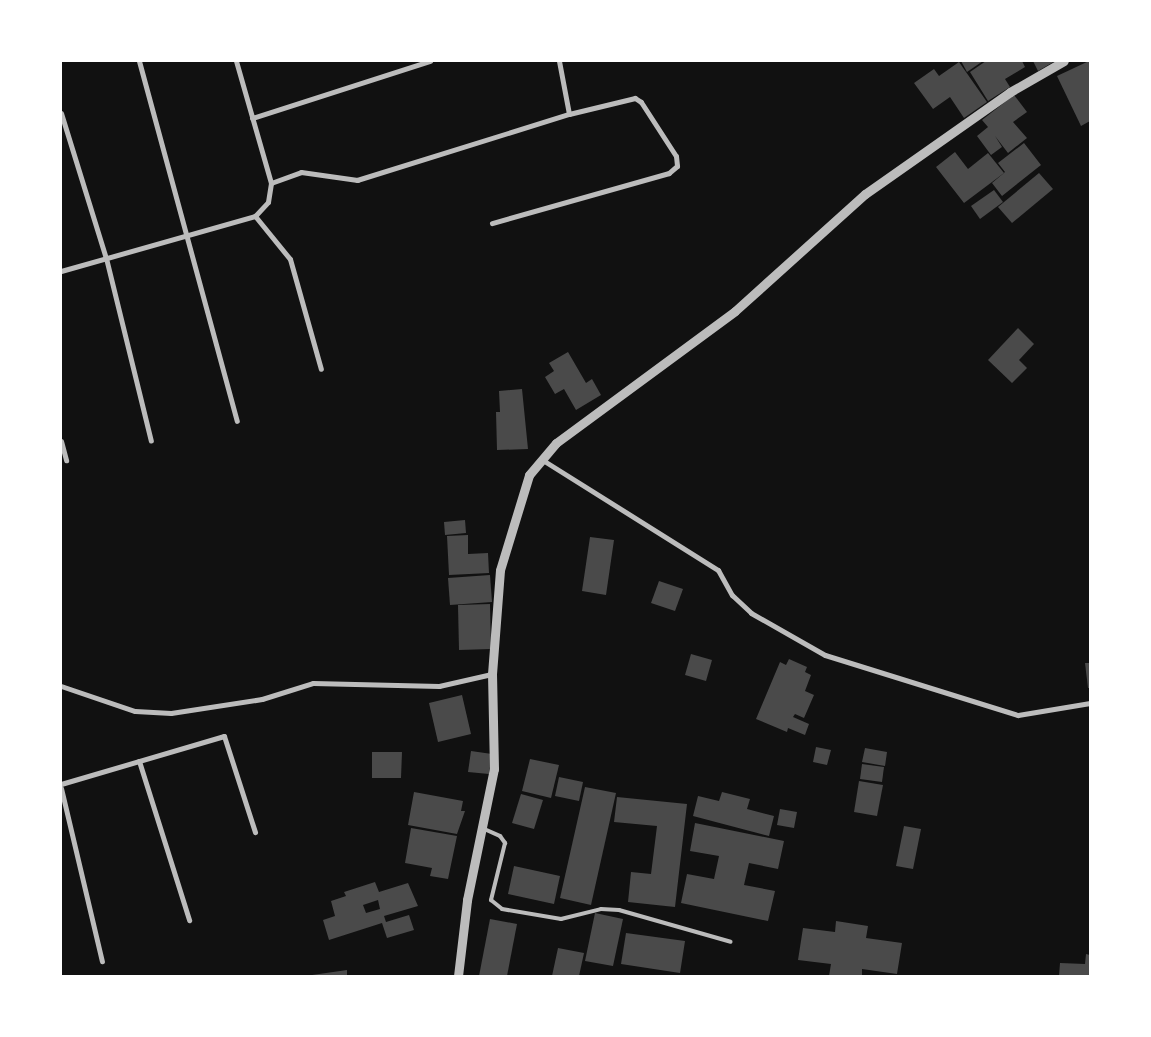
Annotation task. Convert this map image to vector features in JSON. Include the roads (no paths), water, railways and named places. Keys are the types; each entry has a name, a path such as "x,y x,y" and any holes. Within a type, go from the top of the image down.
{"street":[{"path":"139,61 237,420"},
{"path":"61,271 186,234 256,216 268,202 271,183 236,61"},
{"path":"252,118 430,61"},
{"path":"559,61 569,114"},
{"path":"458,976 467,900 494,769 492,674 500,570 520,496 529,475 556,443 735,311 865,194 1010,92 1064,61"},
{"path":"271,183 301,172 357,180 569,114 634,98 641,102 676,156 677,166 669,173 629,186 492,223"},
{"path":"61,113 106,258 151,441"},
{"path":"256,216 290,259 321,369"},
{"path":"61,441 66,460"},
{"path":"541,459 718,570 732,595 751,613 825,655 1018,715 1090,703"},
{"path":"61,686 135,711 171,713 262,700 312,683 439,686 492,674"},
{"path":"102,961 61,786 224,736 255,832"},
{"path":"139,761 189,920"}],"lane":[{"path":"482,828 500,836 505,843 491,900 502,909 561,919 601,909 619,910 732,942"}]}
